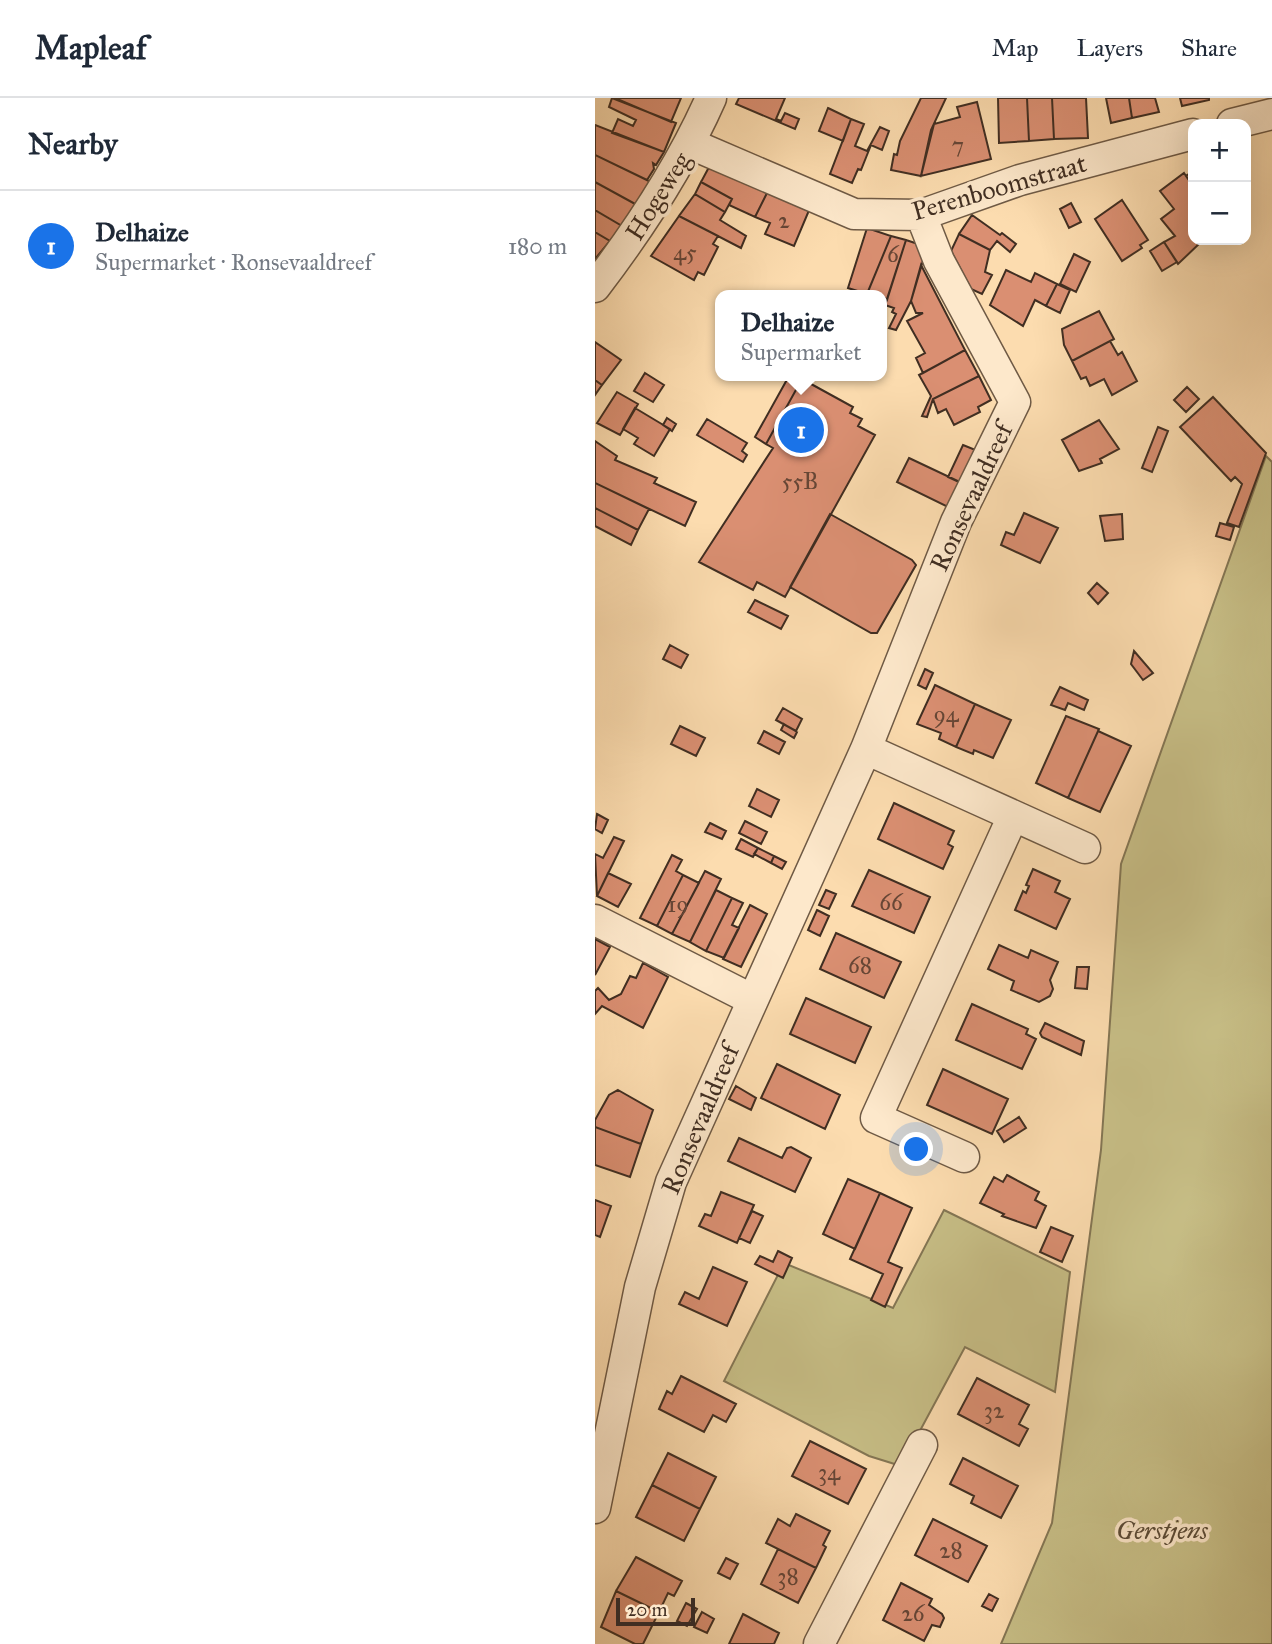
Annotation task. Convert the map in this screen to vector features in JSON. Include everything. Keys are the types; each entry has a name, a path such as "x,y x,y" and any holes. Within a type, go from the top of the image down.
{"street":[{"name":"Hogeweg","path":"595,287 625,249 691,144 711,98"},
{"path":"1251,119 1272,114"},
{"name":"Perenboomstraat","path":"691,144 855,214 921,215 1020,180 1188,135"},
{"name":"Ronsevaaldreef","path":"595,1508 640,1287 671,1182 751,999 866,749 955,522 1016,402 939,261 921,215"},
{"path":"866,749 1085,848"},
{"path":"964,1157 876,1118 1013,816"},
{"path":"595,920 751,999"},
{"path":"819,1644 922,1445"}],"green space":[{"name":"Gerstjens","path":"1266,456 1272,462 1272,1644 1001,1644 1052,1523 1101,1150 1121,864"},
{"path":"944,1210 1070,1272 1055,1392 965,1347 901,1466 869,1456 724,1381 784,1263 893,1308"}],"building":[{"path":"612,98 676,123 664,152 612,133 618,119 633,126 636,120 609,107"},
{"path":"615,98 681,98 671,122"},
{"path":"739,98 785,98 776,119 781,121 785,113 799,119 795,129 736,104"},
{"path":"921,98 946,98 931,130 921,176 891,170 894,154 897,155 900,141"},
{"path":"998,98 1027,98 1029,141 999,143"},
{"path":"1027,98 1052,98 1054,139 1029,141"},
{"path":"1052,98 1086,98 1088,138 1054,139"},
{"path":"1106,98 1129,98 1132,118 1111,123"},
{"path":"1129,98 1155,98 1159,112 1132,118"},
{"path":"1180,98 1209,98 1209,100 1182,106"},
{"path":"977,102 991,159 921,176 934,124 960,117 957,107"},
{"path":"828,108 851,119 843,141 819,131"},
{"path":"851,119 864,124 855,146 867,151 880,127 889,131 882,150 871,145 861,170 858,169 852,183 830,174"},
{"path":"595,125 664,152 656,165 653,163 654,169 647,180 595,155"},
{"path":"595,155 653,183 637,205 595,182"},
{"path":"715,168 768,191 755,217 729,205 732,199 701,182 708,169"},
{"path":"1184,173 1188,179 1188,245 1198,245 1178,264 1164,242 1175,236 1161,219 1174,209 1160,191"},
{"path":"595,182 637,205 622,226 595,210"},
{"path":"701,182 732,199 725,212 695,194"},
{"path":"768,191 810,208 794,246 765,234 770,223 755,217"},
{"path":"695,194 725,212 720,220 746,236 741,248 679,216"},
{"path":"1122,200 1148,240 1140,245 1142,248 1122,261 1095,219"},
{"path":"1071,203 1081,222 1069,228 1060,209"},
{"path":"595,210 622,226 610,241 595,232"},
{"path":"972,215 1016,244 1010,252 997,241 990,250 959,234"},
{"path":"679,216 718,236 713,244 718,247 704,275 698,272 694,280 651,256"},
{"path":"867,228 891,236 869,290 848,288"},
{"path":"595,232 610,241 595,259"},
{"path":"959,234 990,250 985,272 992,275 982,294 971,289 951,251"},
{"path":"891,236 906,240 887,300 887,290 869,290"},
{"path":"906,240 927,247 911,301 896,330 889,328 896,314 892,312 894,308 887,306"},
{"path":"1164,242 1177,262 1162,271 1150,251"},
{"path":"1074,254 1090,262 1076,292 1060,284"},
{"path":"921,265 965,350 923,373 916,358 925,353 907,321 923,313 916,313 911,301"},
{"path":"1006,270 1031,282 1035,273 1057,284 1046,306 1035,300 1023,326 990,305"},
{"path":"1057,284 1070,290 1060,313 1046,306"},
{"path":"1099,311 1114,339 1072,361 1064,345 1062,329"},
{"path":"1110,341 1118,355 1122,352 1137,381 1112,395 1104,379 1090,386 1086,377 1081,379 1072,361"},
{"path":"595,342 621,360 602,385 595,380"},
{"path":"965,350 979,376 933,399 927,417 922,416 931,396 919,375"},
{"path":"645,373 664,385 653,402 634,391"},
{"path":"979,376 991,400 978,407 980,412 954,425 946,409 938,413 933,399"},
{"path":"595,380 602,385 595,395"},
{"path":"786,381 801,381 766,444 755,437"},
{"path":"801,381 806,381 853,407 850,413 862,419 858,426 875,435 785,597 757,582 753,590 699,562 773,448 766,444"},
{"path":"1187,387 1199,399 1186,412 1174,400"},
{"path":"617,392 638,404 620,435 597,423"},
{"path":"1213,397 1266,453 1239,527 1227,523 1242,484 1235,477 1231,481 1180,427"},
{"path":"635,408 670,429 654,456 634,444 638,438 623,429"},
{"path":"667,418 676,424 672,431 663,425"},
{"path":"707,419 747,443 742,451 747,455 743,462 697,435"},
{"path":"1099,420 1119,449 1100,459 1102,463 1079,471 1062,440"},
{"path":"1158,427 1168,431 1152,472 1142,468"},
{"path":"595,441 617,456 615,460 657,478 654,483 696,502 685,526 595,483"},
{"path":"963,445 978,451 963,484 948,477"},
{"path":"909,458 962,483 950,508 897,482"},
{"path":"595,483 649,509 638,530 595,508"},
{"path":"595,508 638,530 631,545 595,526"},
{"path":"1024,513 1058,528 1040,563 1001,545 1006,532 1014,535"},
{"path":"830,514 912,560 916,565 877,633 871,633 790,587"},
{"path":"1122,514 1123,539 1105,541 1100,516"},
{"path":"1220,523 1234,527 1230,540 1216,536"},
{"path":"1097,583 1108,593 1098,604 1088,593"},
{"path":"755,600 788,616 781,629 748,612"},
{"path":"670,645 688,655 681,668 663,659"},
{"path":"1134,651 1153,673 1143,680 1131,664"},
{"path":"925,669 933,673 926,689 918,685"},
{"path":"935,685 975,704 956,747 939,739 941,733 917,724"},
{"path":"1060,687 1088,700 1084,710 1068,703 1065,710 1051,705"},
{"path":"975,704 1011,720 993,758 974,750 973,754 956,747"},
{"path":"783,708 802,719 796,731 776,720"},
{"path":"1066,716 1099,729 1068,798 1036,783"},
{"path":"784,724 797,732 794,738 781,730"},
{"path":"680,726 705,738 696,756 671,744"},
{"path":"764,731 785,742 779,754 758,743"},
{"path":"1098,731 1131,746 1100,812 1068,798"},
{"path":"757,789 779,800 771,817 749,806"},
{"path":"894,803 954,831 948,844 953,847 943,869 878,839"},
{"path":"597,814 608,820 602,833 595,829"},
{"path":"745,821 767,832 761,844 739,833"},
{"path":"710,823 726,831 722,839 705,832"},
{"path":"614,837 624,841 597,896 595,854 603,858"},
{"path":"741,839 758,848 753,857 736,849"},
{"path":"758,848 774,856 771,863 754,854"},
{"path":"672,855 682,860 676,871 683,875 657,926 640,918"},
{"path":"774,856 786,862 782,869 771,863"},
{"path":"1033,869 1060,881 1055,892 1070,899 1056,929 1015,910 1023,891 1026,893 1029,886 1026,885"},
{"path":"869,870 930,897 914,933 852,906"},
{"path":"705,871 721,879 690,942 672,934"},
{"path":"608,873 631,884 618,907 597,896"},
{"path":"683,875 699,883 672,934 657,926"},
{"path":"716,890 732,898 706,951 690,942"},
{"path":"826,890 836,894 829,909 819,905"},
{"path":"732,898 743,903 732,925 739,928 724,958 706,951"},
{"path":"750,905 767,914 741,967 723,959"},
{"path":"817,910 829,916 820,936 808,930"},
{"path":"836,933 901,962 884,998 820,969"},
{"path":"595,939 610,947 595,975"},
{"path":"999,945 1028,958 1031,950 1058,962 1050,980 1053,989 1050,996 1039,1002 1011,990 1014,981 988,969"},
{"path":"643,963 668,977 643,1028 602,1006 595,1014 595,991 598,988 609,1000 621,994 630,976 636,978"},
{"path":"1077,967 1089,967 1087,989 1075,988"},
{"path":"806,998 871,1027 855,1063 790,1034"},
{"path":"972,1004 1028,1029 1026,1034 1036,1039 1022,1069 956,1040"},
{"path":"1045,1023 1084,1041 1081,1055 1042,1037 1040,1033"},
{"path":"777,1064 840,1095 825,1129 761,1098"},
{"path":"943,1069 1008,1099 992,1134 927,1105"},
{"path":"736,1086 756,1098 751,1110 729,1099"},
{"path":"618,1090 653,1110 641,1144 595,1127 595,1120 609,1095"},
{"path":"1019,1117 1026,1128 1004,1142 997,1131"},
{"path":"595,1127 641,1144 630,1177 595,1165"},
{"path":"739,1138 782,1158 787,1148 791,1147 811,1158 795,1192 728,1161"},
{"path":"1007,1175 1039,1192 1035,1200 1046,1206 1036,1228 1002,1216 1004,1214 980,1203 994,1177 1003,1182"},
{"path":"848,1179 880,1193 855,1249 823,1234"},
{"path":"721,1192 754,1205 737,1243 699,1226 705,1214 711,1216"},
{"path":"880,1193 912,1208 888,1262 902,1268 885,1307 871,1300 883,1274 850,1259"},
{"path":"595,1200 611,1206 600,1237 595,1235"},
{"path":"752,1211 763,1216 750,1243 739,1238"},
{"path":"1051,1227 1073,1236 1062,1262 1040,1252"},
{"path":"778,1251 792,1258 783,1278 755,1264 760,1256 773,1262"},
{"path":"713,1267 747,1282 727,1326 679,1304 685,1292 699,1299"},
{"path":"681,1376 736,1404 726,1422 713,1415 704,1432 659,1409 667,1391 672,1394"},
{"path":"977,1378 1029,1405 1019,1424 1028,1429 1019,1446 958,1414"},
{"path":"810,1441 866,1469 848,1504 792,1476"},
{"path":"668,1453 716,1477 700,1509 652,1485"},
{"path":"963,1458 1018,1486 1001,1518 971,1503 974,1496 950,1484"},
{"path":"652,1485 700,1509 684,1541 636,1517"},
{"path":"796,1514 830,1531 816,1568 766,1543 778,1519 790,1526"},
{"path":"933,1519 987,1546 968,1582 915,1555"},
{"path":"778,1549 816,1568 798,1603 761,1584"},
{"path":"636,1557 682,1581 674,1596 668,1593 659,1612 616,1591"},
{"path":"726,1558 738,1564 730,1579 718,1573"},
{"path":"901,1583 932,1599 929,1605 944,1618 940,1627 932,1625 924,1641 883,1620"},
{"path":"616,1591 659,1612 643,1644 635,1644 601,1627"},
{"path":"989,1594 998,1599 992,1611 982,1606"},
{"path":"686,1603 697,1609 687,1626 677,1621"},
{"path":"702,1612 714,1619 707,1633 694,1627"},
{"path":"743,1614 779,1633 774,1644 729,1644"}],"place":[{"name":"Delhaize","path":"801,430"}]}
